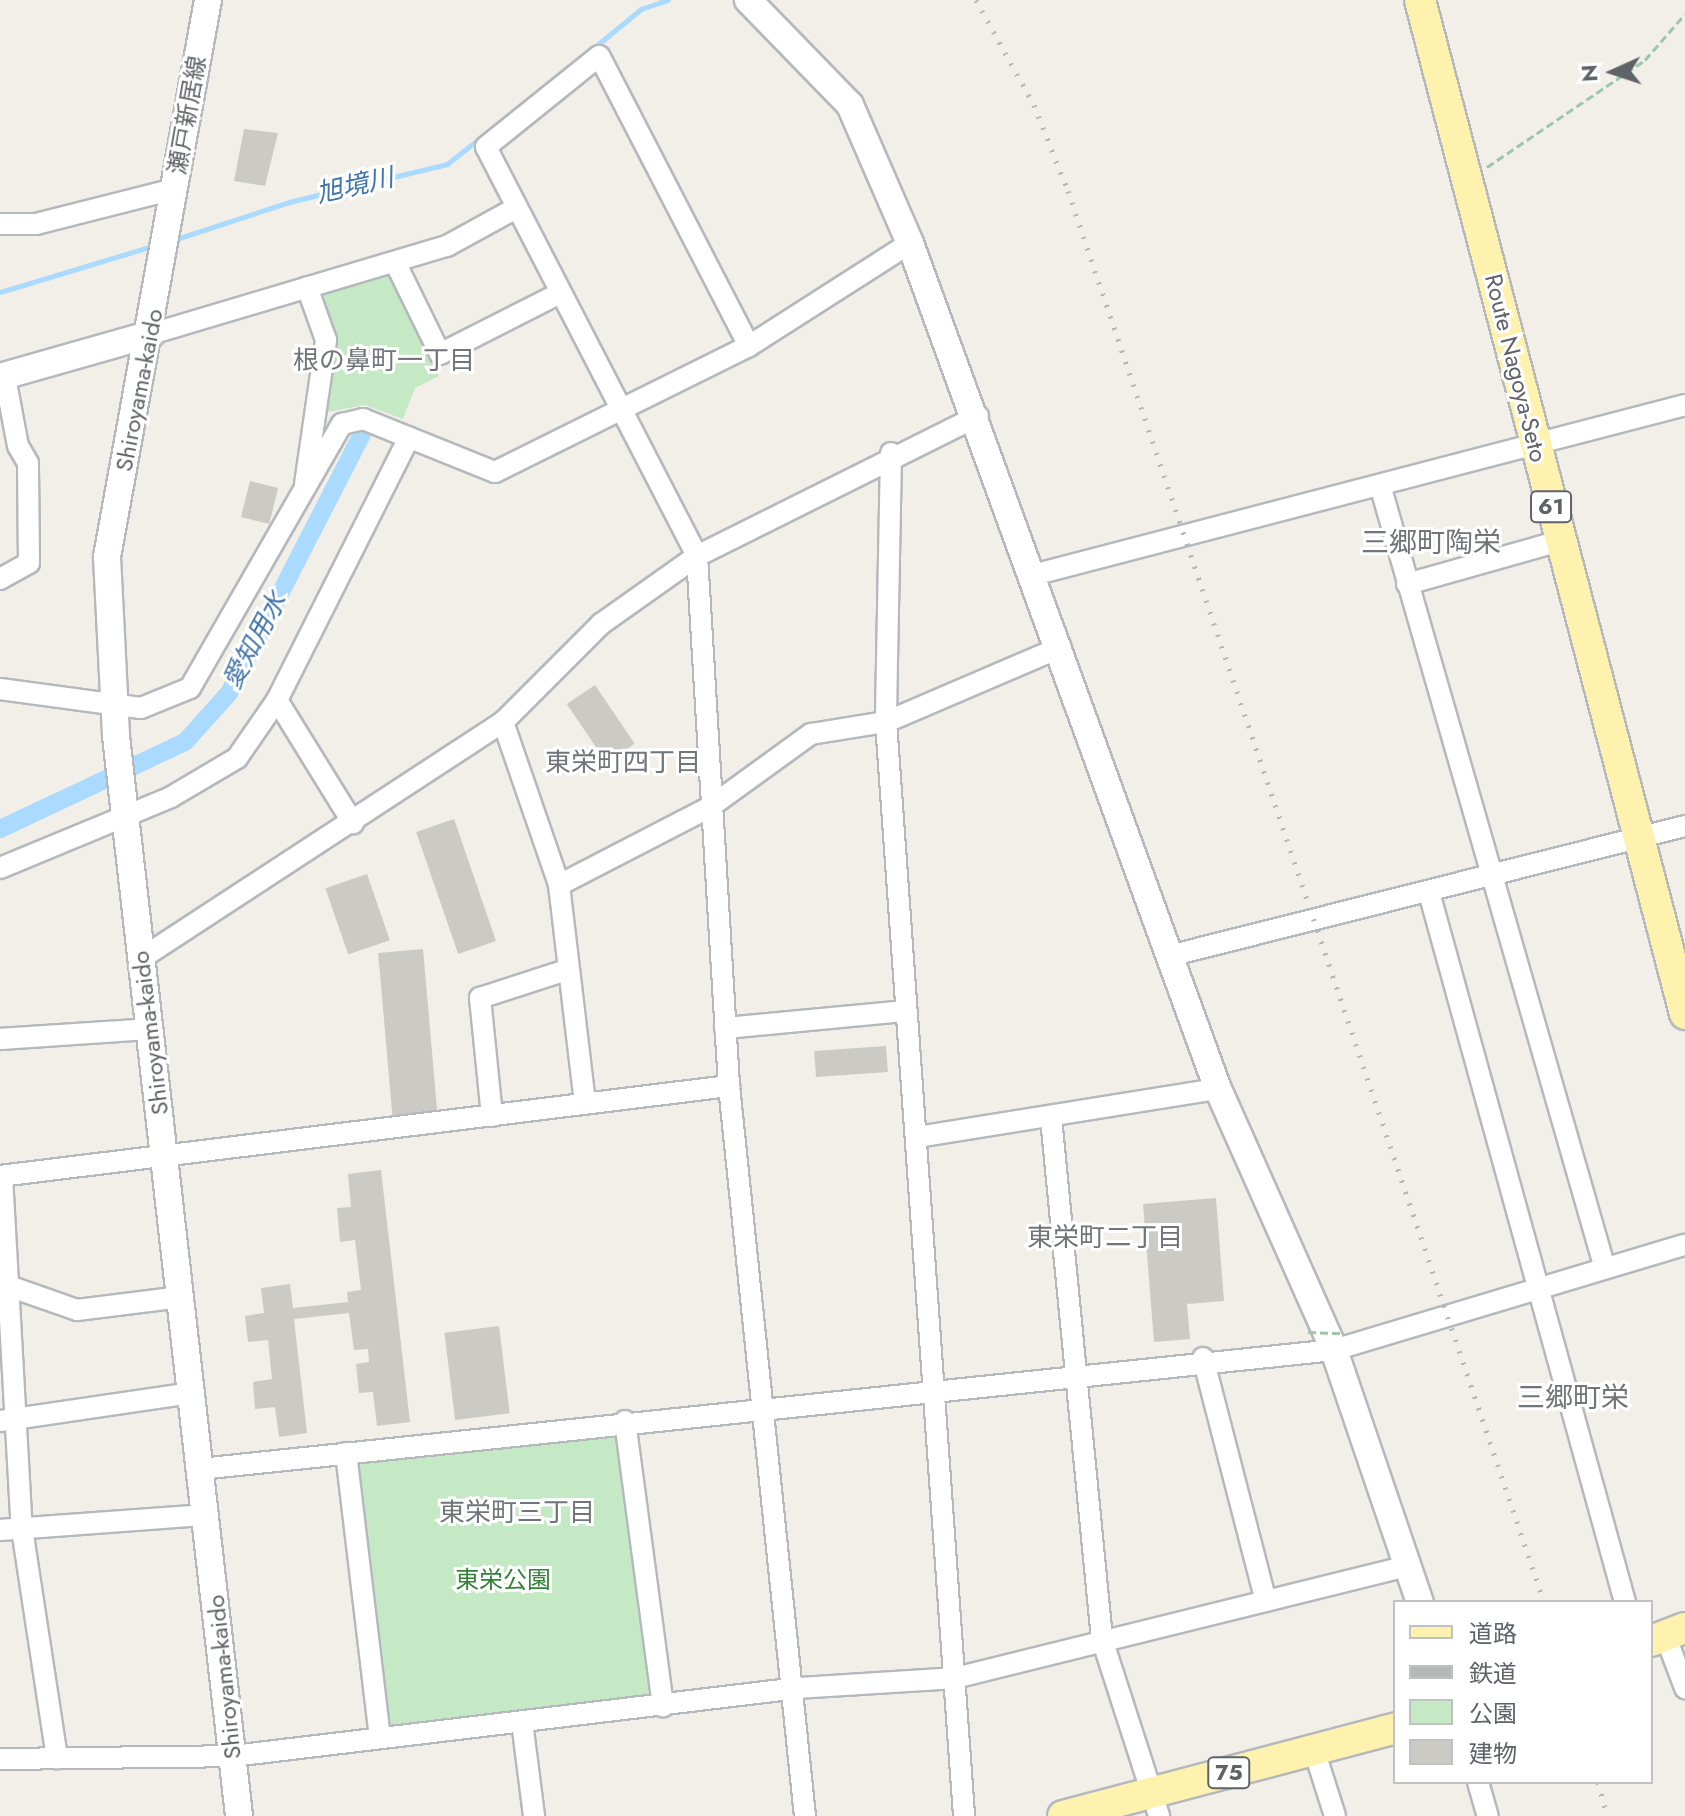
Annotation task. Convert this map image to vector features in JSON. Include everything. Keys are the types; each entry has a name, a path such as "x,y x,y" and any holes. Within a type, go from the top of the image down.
{"main road":[{"name":"Route Nagoya-Seto","path":"1420,0 1685,1014"},
{"name":"75","path":"1063,1816 1156,1805 1314,1750 1393,1729"}],"street":[{"name":"瀬戸新居線","path":"166,241 208,0"},
{"path":"748,0 850,105 910,243 978,416 1218,1089 1339,1341 1419,1600"},
{"path":"749,346 599,56 486,147 697,556 729,1086 759,1407 798,1688 805,1816"},
{"path":"0,224 36,224 174,189"},
{"path":"0,579 29,563 28,463 9,447 2,377 447,246 516,208"},
{"name":"Shiroyama-kaido","path":"166,241 107,557 116,736 239,1816"},
{"path":"305,484 314,482 342,424 363,419 495,472 618,408 749,346 910,243"},
{"path":"395,262 440,354 560,293"},
{"path":"0,689 114,706 165,703 190,688 305,484 326,340 307,287"},
{"path":"1033,575 1685,405"},
{"path":"142,958 353,823 503,722 601,624 697,556 891,453 978,416"},
{"path":"0,868 237,758 277,700 409,437"},
{"path":"891,453 886,722 904,1011 917,1137 964,1816"},
{"path":"1380,485 1407,584 1498,877 1604,1265"},
{"path":"1407,584 1560,541"},
{"path":"559,885 710,807 811,734 886,722 1061,647"},
{"path":"277,700 353,823"},
{"path":"503,722 559,885 566,970 585,1102"},
{"path":"1169,956 1430,896 1685,826"},
{"path":"1430,896 1624,1600"},
{"path":"492,1116 480,998 566,970"},
{"path":"725,1028 904,1011"},
{"path":"0,1039 150,1029"},
{"path":"57,1758 8,1420 1,1176 165,1161 585,1102 729,1086"},
{"path":"917,1137 1218,1089"},
{"path":"1051,1118 1102,1639 1156,1805"},
{"path":"200,1469 1339,1341 1537,1290 1604,1265 1685,1245"},
{"path":"3,1283 77,1310 181,1297"},
{"path":"1203,1358 1266,1601"},
{"path":"8,1420 191,1393"},
{"path":"625,1421 663,1706"},
{"path":"346,1453 380,1738"},
{"path":"0,1530 206,1515"},
{"path":"0,1759 233,1756 798,1688 955,1678 1102,1639 1408,1566"},
{"path":"1667,1635 1685,1688"},
{"path":"522,1722 534,1816"},
{"path":"1314,1750 1335,1816"},
{"path":"1479,1784 1488,1816"}],"path":[{"path":"1468,180 1645,60 1685,14"},
{"path":"1308,1332 1339,1341"}],"green space":[{"path":"389,267 439,376 415,388 403,419 365,405 323,413 316,291"},
{"name":"東栄公園","path":"617,1432 650,1697 390,1729 358,1464"}],"building":[{"path":"244,129 278,133 265,186 234,181"},
{"path":"250,481 278,488 269,524 241,517"},
{"path":"595,685 635,744 607,763 567,704"},
{"path":"454,819 496,941 458,954 416,832"},
{"path":"367,874 390,940 348,955 325,888"},
{"path":"423,949 437,1114 393,1118 378,953"},
{"path":"886,1046 888,1072 816,1077 814,1051"},
{"path":"381,1170 410,1422 377,1426 373,1392 359,1393 356,1364 369,1362 368,1349 354,1350 349,1313 294,1319 307,1433 279,1437 275,1407 255,1409 253,1382 272,1379 268,1340 248,1342 245,1316 264,1313 261,1288 290,1284 293,1308 348,1302 347,1292 361,1290 355,1240 340,1242 337,1208 351,1207 348,1174"},
{"path":"1216,1198 1224,1301 1187,1304 1190,1339 1154,1342 1143,1204"},
{"path":"499,1326 510,1413 455,1420 444,1333"}],"waterway":[{"name":"旭境川","path":"591,50 641,9 667,0"},
{"name":"旭境川","path":"173,240 289,202 447,164 533,96"},
{"name":"旭境川","path":"0,292 156,245"},
{"name":"愛知用水","path":"0,829 185,742 229,693 362,434"}],"railway":[{"path":"976,0 1034,105 1068,191 1543,1600"},
{"path":"1599,1784 1607,1816"}],"district":[{"name":"根の鼻町一丁目","path":"384,361"},
{"name":"三郷町陶栄","path":"1431,543"},
{"name":"東栄町四丁目","path":"623,763"},
{"name":"東栄町二丁目","path":"1105,1238"},
{"name":"三郷町栄","path":"1573,1398"},
{"name":"東栄町三丁目","path":"517,1513"}]}
